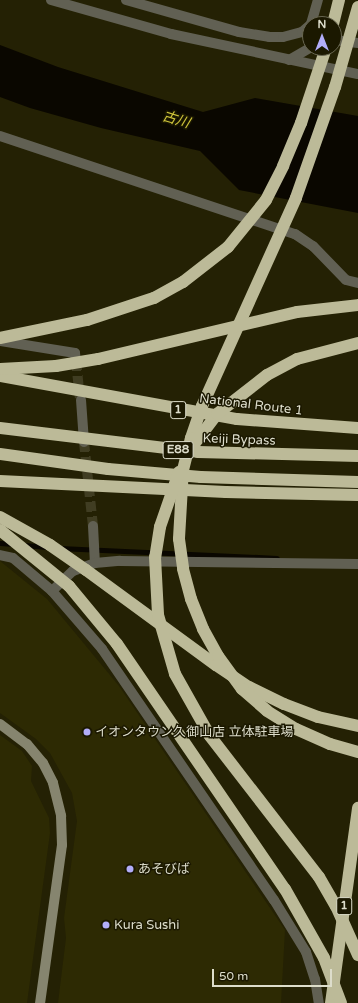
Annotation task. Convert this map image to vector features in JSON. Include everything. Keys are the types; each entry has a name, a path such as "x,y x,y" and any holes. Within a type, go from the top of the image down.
{"highway":[{"path":"336,16 339,0"},
{"path":"358,7 334,87 296,198 202,406 193,431 183,469 179,539 189,592 203,629 218,656 242,689 267,711 296,729 330,744 358,752"},
{"path":"0,339 87,320 154,298 183,282 223,252 246,227 266,200 283,166 301,124 323,56"},
{"path":"0,369 56,366 98,359 297,312 358,305"},
{"path":"358,343 297,359 267,375 240,394 213,419 196,440 180,468 168,499 155,557 155,590 165,645 191,706 210,736 319,877 336,906 358,954"},
{"name":"National Route 1","path":"0,376 223,417 287,425 358,428"},
{"name":"Keiji Bypass","path":"0,428 198,452 358,456"},
{"name":"E88","path":"0,454 108,469 201,477 358,482"},
{"path":"0,481 226,492 358,495"},
{"path":"0,517 50,545 216,665 249,687 284,704 318,717 358,726"},
{"path":"0,530 69,586 117,644 285,889 324,958 341,1003"},
{"name":"1","path":"331,1003 358,808"},
{"path":"345,897 358,853"}],"street":[{"path":"52,0 171,34 358,74"},
{"path":"126,0 239,32 269,37 284,37 302,32"},
{"path":"313,16 318,0"},
{"path":"342,41 358,43"},
{"path":"289,60 302,53"},
{"path":"0,136 295,234 313,246 346,280 358,283"},
{"path":"0,339 75,352 76,361"},
{"path":"80,400 84,442"},
{"path":"93,526 95,563"},
{"path":"0,555 13,558 52,591 102,649 274,900 306,952 315,979 319,1003"},
{"path":"52,591 73,571 95,563 120,561 358,564"},
{"path":"0,724 27,744 43,763 53,783 61,816 62,846 40,1003"}],"shaded area":[{"path":"0,561 47,599 119,686 285,930 281,1003 58,1003 66,938 64,918 77,821 72,793 50,753 36,739 0,713"},
{"path":"0,735 22,751 32,766 31,781 49,818 50,833 27,1003 0,1003"}],"water":[{"name":"古川","path":"0,45 58,67 203,112 255,98 358,116 358,213 239,190 200,151 101,128 30,108 0,97"}],"waterway":[{"path":"0,543 14,544"},
{"path":"24,545 46,547"},
{"path":"59,548 277,558"}],"tunnel":[{"path":"76,361 80,398"},
{"path":"84,442 93,526"}],"place":[{"name":"イオンタウン久御山店 立体駐車場","path":"87,732"},
{"name":"あそびば","path":"130,869"},
{"name":"Kura Sushi","path":"106,925"}]}
